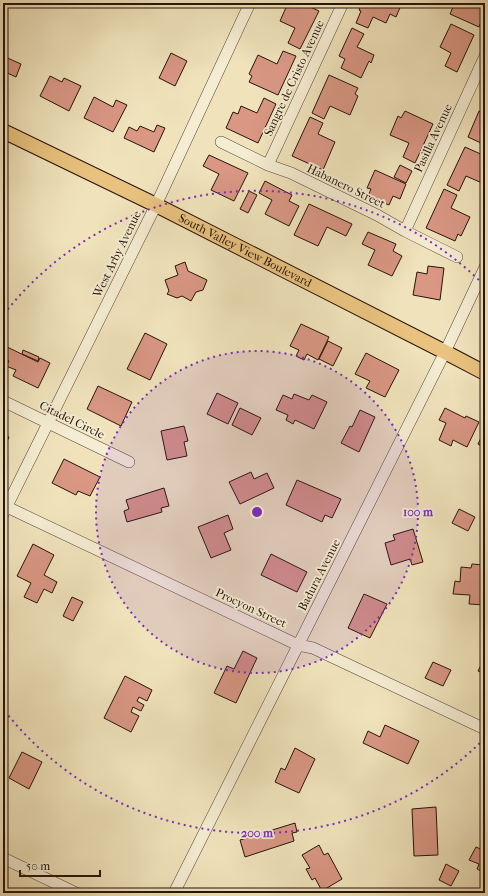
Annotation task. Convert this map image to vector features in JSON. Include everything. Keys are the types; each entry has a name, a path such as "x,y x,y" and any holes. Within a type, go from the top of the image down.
{"main road":[{"name":"South Valley View Boulevard","path":"3,132 156,205 445,352 485,374"}],"street":[{"name":"West Arby Avenue","path":"4,508 48,423 156,205 250,3"},
{"name":"Sangre de Cristo Avenue","path":"268,165 343,3"},
{"name":"Pasilla Avenue","path":"405,231 485,56"},
{"name":"Habanero Street","path":"221,142 268,165 291,173 377,215 457,257"},
{"name":"Badura Avenue","path":"174,893 445,352 485,267"},
{"name":"Citadel Circle","path":"3,401 129,462"},
{"name":"Procyon Street","path":"4,508 298,645 313,648 485,729"},
{"path":"3,858 76,893"}],"building":[{"path":"288,3 302,3 319,11 300,49 288,43 295,28 280,21"},
{"path":"362,3 402,3 396,17 390,14 386,23 373,17 368,28 356,23 361,11 359,10"},
{"path":"451,3 485,3 485,12 479,27 450,14 453,7 450,6"},
{"path":"451,24 474,35 457,72 445,66 451,53 440,47"},
{"path":"352,28 364,34 357,47 374,55 371,63 369,61 361,78 341,68 345,59 339,56"},
{"path":"283,51 296,56 278,95 249,82 252,76 249,74 258,55 277,64"},
{"path":"171,53 187,61 175,86 159,78"},
{"path":"3,56 21,64 16,77 3,71"},
{"path":"329,75 358,88 355,94 358,96 350,115 330,106 324,119 312,113"},
{"path":"50,76 62,82 64,78 81,86 69,111 40,96"},
{"path":"94,97 113,107 116,100 127,105 113,132 84,118"},
{"path":"264,98 276,104 258,143 226,128 233,112 238,114 241,106 257,113"},
{"path":"405,111 433,124 415,163 403,157 409,143 390,135 398,116 401,118"},
{"path":"479,111 485,114 485,135 481,143 468,137"},
{"path":"310,117 323,123 318,134 335,142 323,170 292,156"},
{"path":"157,125 165,128 154,152 124,138 129,127 137,131 140,126 154,132"},
{"path":"465,147 485,156 485,177 482,183 466,176 459,191 447,185"},
{"path":"209,155 248,173 234,201 211,190 219,174 203,166"},
{"path":"400,165 412,171 406,183 394,177"},
{"path":"375,170 406,184 400,199 393,196 389,205 368,196 371,189 367,188"},
{"path":"265,181 292,195 289,201 299,206 289,226 265,214 272,200 259,193"},
{"path":"444,189 457,195 451,208 470,217 461,236 458,234 455,241 426,228"},
{"path":"249,191 257,195 248,213 240,209"},
{"path":"309,204 352,224 346,236 327,227 318,246 294,235"},
{"path":"368,232 396,244 393,251 402,256 392,276 368,265 375,250 362,244"},
{"path":"185,262 188,271 207,280 203,290 196,292 191,301 182,296 177,298 167,294 169,291 165,280 178,275 175,266"},
{"path":"428,266 444,268 440,300 413,295 417,272 427,274"},
{"path":"301,324 329,337 318,360 307,354 304,360 296,356 299,350 290,346"},
{"path":"145,333 167,344 150,380 127,369"},
{"path":"328,341 342,348 333,366 319,359"},
{"path":"3,345 38,362 40,358 50,363 38,388 13,376 16,370 6,366 9,361 3,358"},
{"path":"23,350 39,357 38,361 22,354"},
{"path":"366,353 399,370 385,397 366,388 370,381 355,374"},
{"path":"98,386 132,402 121,426 87,409"},
{"path":"217,393 238,403 228,424 207,414"},
{"path":"294,394 309,400 312,395 327,402 314,429 295,420 293,424 286,420 288,415 276,410 283,395 292,399"},
{"path":"240,408 261,418 252,435 232,425"},
{"path":"445,408 465,418 466,416 479,422 467,447 453,440 451,446 439,440 446,423 439,420"},
{"path":"360,410 375,417 359,452 341,443 350,426 352,427"},
{"path":"184,426 188,441 184,442 187,456 167,460 161,431"},
{"path":"485,430 485,448 478,444"},
{"path":"3,434 9,437 3,450"},
{"path":"64,459 100,477 90,496 78,491 76,495 52,483"},
{"path":"251,472 254,479 267,473 274,488 240,504 229,482"},
{"path":"297,480 341,499 332,518 325,515 322,522 286,505"},
{"path":"164,488 169,506 161,508 162,512 127,522 124,511 129,509 126,500"},
{"path":"459,509 475,517 468,531 452,523"},
{"path":"228,515 233,529 224,533 231,550 211,558 198,527"},
{"path":"413,529 423,562 412,565 410,559 391,565 385,543 395,540 393,535"},
{"path":"33,544 54,555 44,575 57,582 52,593 44,589 37,603 24,597 31,583 17,576"},
{"path":"271,554 307,572 297,592 261,575"},
{"path":"472,564 484,565 481,592 485,592 485,605 469,604 470,595 453,594 455,581 460,582 461,567 471,568"},
{"path":"364,594 387,604 370,638 348,628"},
{"path":"72,597 83,602 73,621 63,616"},
{"path":"243,651 257,658 236,703 214,693 227,666 234,669"},
{"path":"485,657 485,674 478,671"},
{"path":"433,662 451,670 443,686 425,678"},
{"path":"125,676 152,690 147,701 139,697 137,701 144,705 141,711 133,707 131,712 139,716 131,732 104,718"},
{"path":"385,725 419,741 408,764 363,743 368,731 380,737"},
{"path":"295,748 315,759 299,793 275,782 281,768 285,770"},
{"path":"22,752 42,762 29,789 9,778"},
{"path":"436,807 438,855 414,856 412,809"},
{"path":"295,823 297,832 292,833 294,841 245,857 240,840"},
{"path":"319,845 324,855 328,853 342,879 322,891 315,878 312,880 306,869 310,868 302,855"},
{"path":"476,847 485,851 485,873 477,869 479,864 469,860"},
{"path":"446,864 459,871 451,886 439,880"}]}
